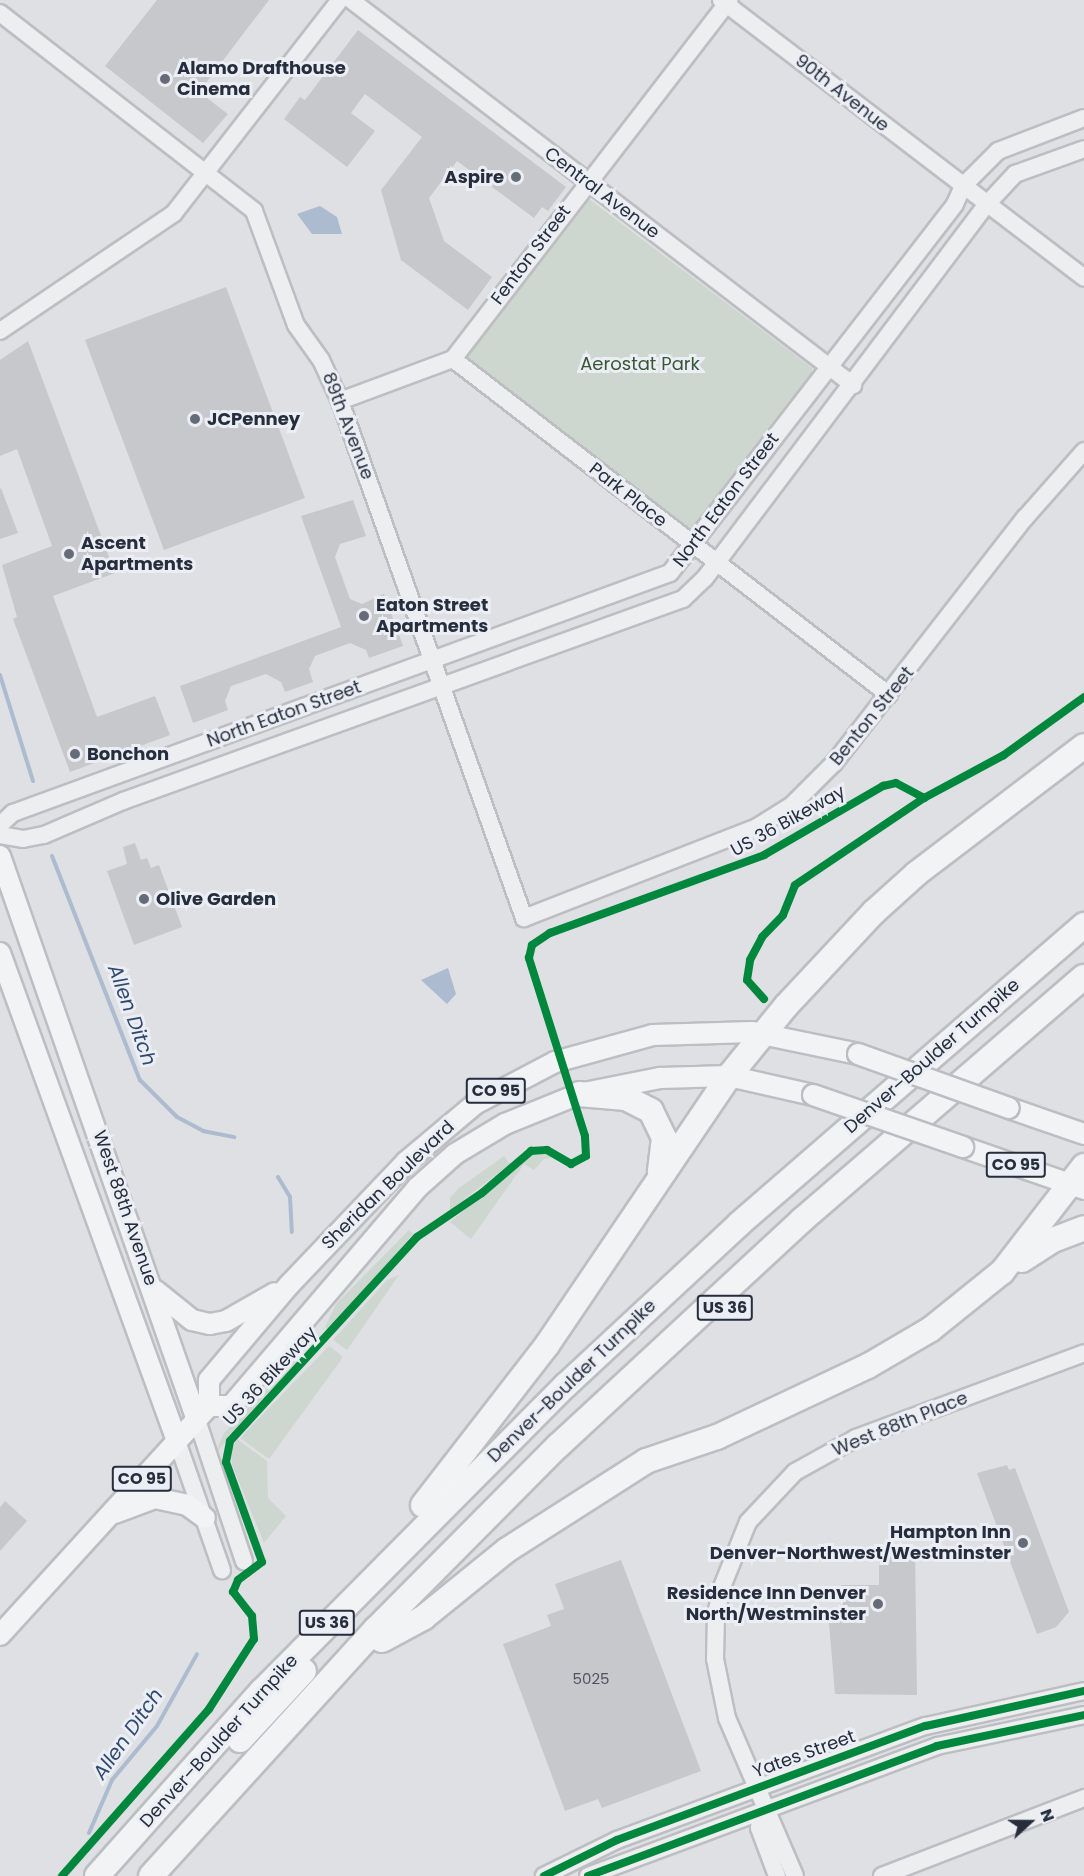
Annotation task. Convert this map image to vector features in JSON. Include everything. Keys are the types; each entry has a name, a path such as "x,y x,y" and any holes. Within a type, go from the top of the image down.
{"highway":[{"path":"392,1556 409,1522 521,1380 729,1076 765,1033 874,912 1003,806 1084,746"},
{"path":"1003,806 1084,755"},
{"name":"Denver–Boulder Turnpike","path":"97,1876 262,1691 392,1556 677,1281 1084,925"},
{"path":"119,1876 371,1599 588,1382 850,1144 1084,943"},
{"path":"152,1876 376,1629 558,1446 777,1242 1084,977"},
{"name":"US 36","path":"171,1876 382,1640 718,1314 1084,995"},
{"path":"579,1094 626,1098 651,1111 664,1145 653,1188"},
{"path":"1002,1272 1079,1180"},
{"path":"382,1640 423,1618 507,1550 628,1471 671,1449 717,1437 880,1359 956,1311 1002,1272 1053,1240 1084,1228"}],"main road":[{"name":"West 88th Avenue","path":"0,856 153,1289 203,1413"},
{"name":"West 88th Avenue","path":"0,953 177,1441"},
{"name":"Sheridan Boulevard","path":"1079,1180 963,1147 813,1095 729,1076 645,1079 579,1094 505,1124 441,1165 402,1204 231,1406 203,1413 209,1380 289,1284 426,1143 515,1080 572,1055 629,1039 708,1030 765,1033 858,1054 1084,1134"},
{"path":"153,1289 192,1320 213,1324 226,1322 289,1284"},
{"name":"CO 95","path":"0,1635 203,1413"},
{"path":"107,1516 155,1498 187,1505 205,1518"}],"street":[{"path":"0,331 174,213 209,173 340,0"},
{"name":"Central Avenue","path":"351,0 853,385"},
{"name":"Fenton Street","path":"453,359 725,1"},
{"name":"90th Avenue","path":"725,1 988,203"},
{"name":"89th Avenue","path":"0,13 209,173 254,212 296,325 321,360 340,401 444,685 524,918"},
{"name":"North Eaton Street","path":"0,825 13,813 434,658 663,577 955,204 963,186 998,151 1084,118"},
{"name":"North Eaton Street","path":"0,835 23,839 44,835 444,685 675,603 695,589 853,385 988,203 1015,174 1084,149"},
{"path":"988,203 1084,278"},
{"path":"340,401 453,359"},
{"name":"Park Place","path":"453,359 889,695"},
{"name":"Benton Street","path":"524,918 757,827 814,785 889,695 1025,518 1084,451"},
{"name":"West 88th Place","path":"795,1876 774,1822 763,1810 727,1718 714,1641 722,1587 748,1522 795,1472 856,1438 1084,1353"},
{"name":"West 88th Avenue","path":"203,1413 244,1561"},
{"name":"West 88th Avenue","path":"177,1441 222,1570"},
{"name":"Yates Street","path":"544,1876 590,1851 754,1788 926,1726 1084,1691"},
{"path":"588,1876 937,1746 1083,1719"},
{"path":"882,1876 1084,1798"},
{"name":"West 88th Place","path":"763,1810 759,1828 777,1876"}],"green space":[{"name":"Aerostat Park","path":"589,199 812,368 813,376 692,530 467,360 468,351 572,214"},
{"path":"545,1152 556,1157 544,1159 534,1170 524,1164 471,1239 450,1222 532,1155"},
{"path":"504,1156 510,1164 450,1210 450,1198 459,1188"},
{"path":"409,1230 413,1234 328,1331 325,1327 336,1304"},
{"path":"399,1275 347,1350 333,1340 387,1280"},
{"path":"329,1346 342,1356 341,1360 269,1459 240,1438"},
{"path":"296,1360 300,1364 263,1397 215,1454 224,1433"},
{"path":"237,1439 267,1461 268,1498 286,1516 264,1543 232,1465 231,1450"}],"water":[{"path":"320,206 337,217 342,234 312,234 297,214"},
{"path":"448,968 456,994 447,1004 421,980"}],"building":[{"name":"Alamo Drafthouse Cinema","path":"157,0 269,0 199,92 228,114 203,143 105,66"},
{"name":"Aspire","path":"358,30 566,187 548,211 542,207 534,218 457,161 429,198 444,241 492,277 468,310 401,260 381,190 422,137 365,94 351,113 375,131 347,167 284,119 300,97 305,100"},
{"name":"JCPenney","path":"226,287 305,498 164,550 85,340"},
{"name":"Ascent Apartments","path":"28,341 115,573 53,596 97,717 155,696 170,735 70,772 13,619 17,617 2,565 52,546 17,449 0,456 0,360"},
{"path":"0,489 18,533 0,539"},
{"name":"Eaton Street Apartments","path":"353,500 366,536 340,544 335,557 350,599 362,604 384,594 403,646 369,658 366,650 350,643 315,656 309,669 313,682 285,692 281,682 266,674 231,686 225,701 228,710 193,723 180,686 341,627 301,516"},
{"name":"Olive Garden","path":"135,843 141,860 147,858 151,868 159,865 182,927 134,945 107,871 127,864 123,847"},
{"name":"Hampton Inn Denver-Northwest/Westminster","path":"1007,1465 1009,1470 1015,1468 1069,1612 1056,1627 1037,1634 977,1473"},
{"path":"5,1501 27,1521 0,1551 0,1507"},
{"name":"Residence Inn Denver North/Westminster","path":"879,1549 915,1549 917,1695 835,1694 829,1623 840,1623 841,1585 879,1585"},
{"path":"621,1560 701,1771 602,1808 598,1799 565,1811 503,1644 551,1626 547,1615 564,1609 555,1584"}],"waterway":[{"path":"0,675 33,781"},
{"name":"Allen Ditch","path":"52,856 140,1080 177,1117 203,1131 234,1137"},
{"name":"Allen Ditch","path":"278,1177 290,1197 292,1232"},
{"name":"Allen Ditch","path":"89,1833 112,1780 157,1726 197,1654"}],"cycle path":[{"name":"US 36 Bikeway","path":"62,1876 209,1709 254,1639 252,1616 233,1592 238,1580 262,1562 226,1462 230,1441 417,1237 482,1193 531,1151 547,1150 571,1164 586,1156 585,1136 529,958 532,945 550,933 764,855 883,786 896,783 924,798 1004,755 1084,697"},
{"path":"764,999 747,980 750,960 762,937 783,915 795,885 924,798"},
{"path":"544,1876 617,1840 926,1726 1084,1691"},
{"path":"588,1876 937,1746 1084,1715"}],"place":[{"name":"Alamo Drafthouse Cinema","path":"165,79"},
{"name":"Aspire","path":"516,177"},
{"name":"JCPenney","path":"195,419"},
{"name":"Ascent Apartments","path":"69,554"},
{"name":"Eaton Street Apartments","path":"364,616"},
{"name":"Bonchon","path":"75,754"},
{"name":"Olive Garden","path":"144,899"},
{"name":"Hampton Inn Denver-Northwest/Westminster","path":"1023,1543"},
{"name":"Residence Inn Denver North/Westminster","path":"878,1604"}]}
